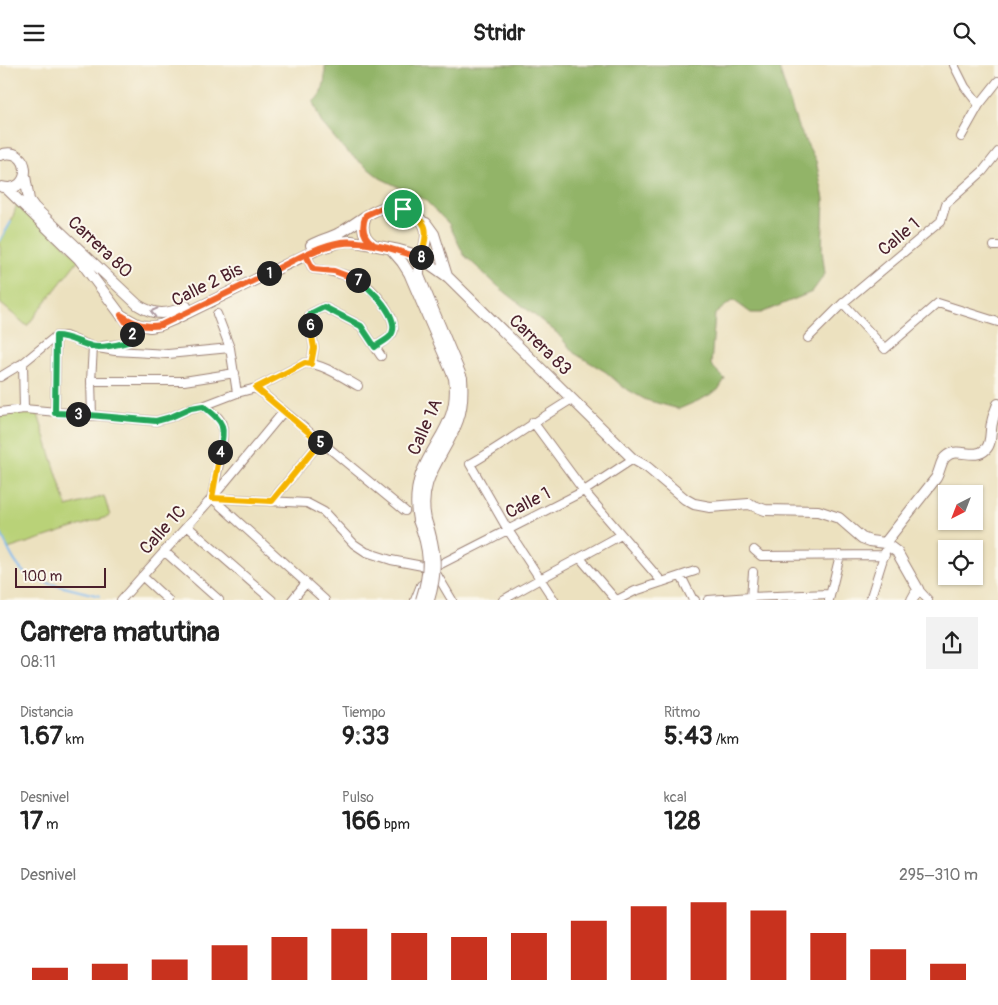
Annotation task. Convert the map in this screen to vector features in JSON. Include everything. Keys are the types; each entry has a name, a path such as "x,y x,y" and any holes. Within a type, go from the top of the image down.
{"street":[{"path":"954,65 965,87 979,105"},
{"path":"961,137 979,105 998,81"},
{"name":"Calle 1","path":"808,337 843,303 941,221 946,204 983,171 998,152"},
{"name":"Carrera 80","path":"2,153 15,155 23,161 29,200 34,207 138,305 157,314 177,311"},
{"name":"Carrera 80","path":"2,187 15,187 25,176"},
{"name":"Carrera 80","path":"2,187 79,259 121,315"},
{"name":"Calle 2 Bis","path":"177,311 315,243 338,234 366,215 384,207 397,207 409,211 421,219"},
{"path":"366,215 363,231 365,237 373,244"},
{"path":"421,219 429,226 434,235 448,277"},
{"name":"Calle 1A","path":"421,219 426,233 418,271 420,281 462,378 463,392 461,410 457,422 428,478 424,497 422,520 433,540 436,561 434,583 429,600"},
{"name":"Calle 2 Bis","path":"121,315 139,325 150,327 161,325 318,249 341,242 352,241 373,244 410,253 421,259"},
{"name":"Calle 1A","path":"391,249 409,273 454,378 456,393 450,419 421,474 416,496 429,559 427,580 421,600"},
{"path":"306,255 313,269 334,271 358,280 368,286 382,302 391,319 393,331 390,336 375,347"},
{"name":"Carrera 83","path":"421,259 448,277 633,459 647,467 685,499 694,504 710,507 749,504 765,510 818,511 839,518 862,538 885,543"},
{"path":"843,303 886,349 938,303 998,322"},
{"path":"311,364 314,348 309,318 310,314 319,308 328,308 361,326 381,357"},
{"path":"217,314 230,347 237,393"},
{"path":"93,347 122,344 130,341 132,331 121,315"},
{"path":"0,377 23,363 56,336 65,336 93,347 115,351 168,354 230,347"},
{"path":"55,413 56,336"},
{"path":"92,415 93,347"},
{"path":"23,363 24,409"},
{"path":"0,412 24,409 156,421 256,388 305,363 342,377 358,386"},
{"path":"91,381 184,381 235,373"},
{"path":"256,388 405,511"},
{"path":"554,600 508,530 470,464 501,447 533,422 572,399"},
{"path":"870,600 885,555 885,543 936,478 942,462 948,455 954,452 975,454 987,449 991,424 998,404"},
{"path":"203,406 218,417 222,424 223,435 212,498"},
{"name":"Calle 1C","path":"121,600 212,498 284,411"},
{"path":"533,422 584,491 662,583"},
{"path":"272,501 320,442"},
{"name":"Calle 1","path":"429,567 508,530 584,491 633,459"},
{"path":"212,498 307,503 324,511 354,544 366,552 391,560 429,567 452,600"},
{"path":"212,498 325,600"},
{"path":"187,526 272,600"},
{"path":"503,600 540,577 580,558 621,535"},
{"path":"885,543 896,552 918,589 928,600"},
{"path":"754,550 761,556 885,555"},
{"path":"164,551 219,600"},
{"path":"708,600 751,597 830,597 840,555"},
{"path":"580,558 616,600 635,591 695,571"},
{"path":"415,600 429,567"},
{"path":"751,597 753,572"},
{"path":"142,576 168,600"},
{"path":"681,576 692,598 695,600"},
{"path":"292,600 306,583"},
{"path":"912,600 918,589"}],"green space":[{"path":"325,65 778,65 797,124 816,161 824,199 822,250 825,274 812,292 761,313 751,313 733,300 715,314 711,365 725,379 718,390 679,409 646,400 623,387 606,372 574,353 557,333 500,288 464,255 449,224 425,200 380,178 345,150 321,122 313,102 322,90"},
{"path":"18,201 79,259 27,326 0,303 0,241 11,222"},
{"path":"37,411 67,507 104,496 110,516 8,549 0,531 0,412"}],"waterway":[{"path":"0,241 11,222"},
{"path":"0,531 13,559 28,576 35,580 100,596"}],"route":[{"path":"403,209 384,207 366,215 363,231 365,237 373,244 352,241 341,242 318,249 161,325 150,327 139,325 121,315 132,331 130,341 122,344 93,347 65,336 56,336 55,413 156,421 191,408 203,406 218,417 222,424 223,435 212,498 272,501 320,442 256,388 305,363 311,364 314,339 309,318 310,314 319,308 328,308 361,326 375,347 390,336 393,331 391,319 382,302 368,286 347,275 334,271 313,269 306,255 318,249 332,244 341,242 352,241 399,250 421,259 426,238 425,227 421,219 403,209"}]}
